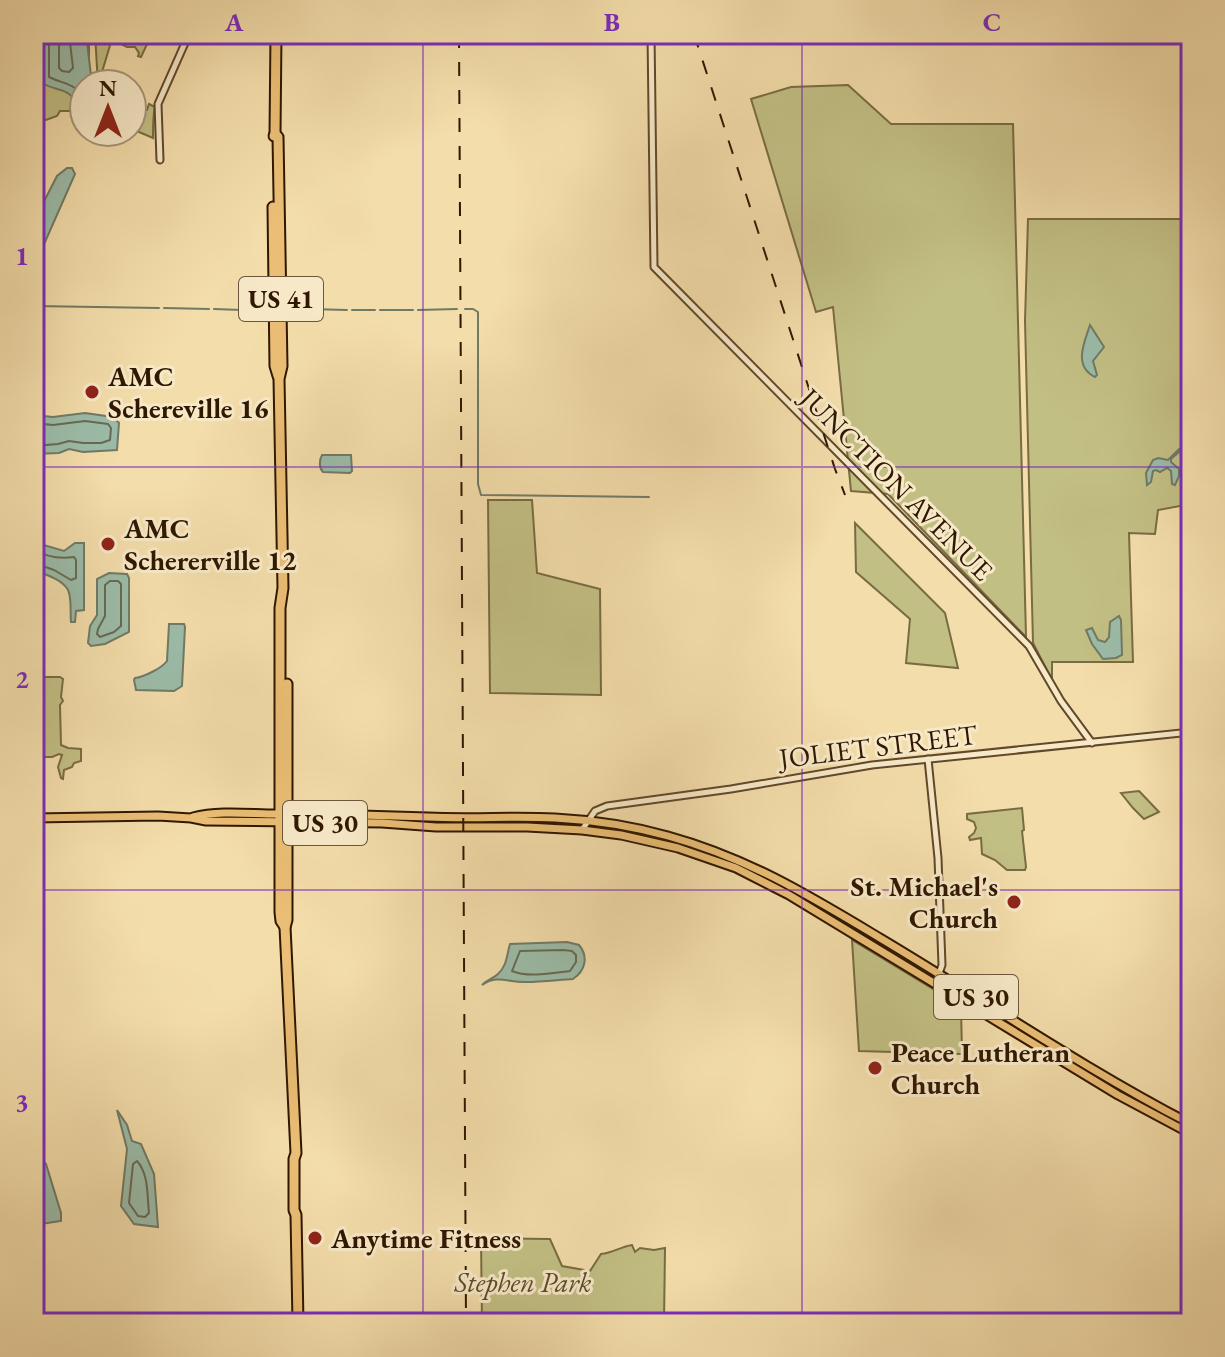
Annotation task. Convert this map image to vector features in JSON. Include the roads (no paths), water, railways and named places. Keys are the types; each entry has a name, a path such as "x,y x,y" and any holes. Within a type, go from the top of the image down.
{"highway":[{"name":"US 41","path":"276,34 275,134 278,137 282,366 279,379 280,464 286,607 284,818"},
{"path":"284,818 280,887 281,921 285,927"},
{"path":"284,818 285,927 296,1153 299,1159 299,1209 296,1215 298,1323"},
{"path":"280,887 283,888 284,904 287,905"}],"main road":[{"name":"US 30","path":"34,818 191,818 204,814 436,827 542,827 621,835 658,843 736,868 811,907 1118,1095 1191,1134"},
{"name":"US 30","path":"284,818 535,818 588,821 670,837 707,848 754,866 808,895 1125,1088 1191,1124"}],"street":[{"path":"160,160 158,104 189,34"},
{"name":"JUNCTION AVENUE","path":"651,34 654,267 1029,646 1061,701 1092,743"},
{"name":"JOLIET STREET","path":"582,830 595,811 607,806 872,765 1191,732"},
{"path":"928,759 938,858 942,965 936,982"}],"water":[{"path":"39,34 86,34 90,68 68,68 68,94 42,83"},
{"path":"72,168 75,174 34,267 34,221 57,176"},
{"path":"1090,325 1104,347 1093,361 1095,377 1084,367 1082,360"},
{"path":"85,413 113,417 119,423 117,450 83,452 69,449 59,453 34,454 34,415 53,417"},
{"path":"1186,446 1171,459 1179,469 1175,485 1167,468 1160,472 1153,471 1151,482 1147,485 1146,473 1153,460 1168,460"},
{"path":"322,455 351,455 352,471 323,472 320,464"},
{"path":"34,539 39,539 40,544 64,551 75,543 84,543 84,610 76,611 75,622 71,622 70,597 65,586 34,570"},
{"path":"109,573 127,574 129,578 129,632 105,644 91,646 88,643 90,626 97,615 97,579"},
{"path":"1119,616 1122,655 1103,659 1086,630 1092,628 1098,640 1105,642 1109,637 1110,622"},
{"path":"169,624 184,624 185,627 182,686 174,691 136,690 135,678 152,672 167,661"},
{"path":"567,942 579,945 585,959 583,968 573,979 526,982 498,979 482,985 501,971 510,944"},
{"path":"117,1110 127,1125 132,1141 141,1144 154,1174 158,1227 134,1224 121,1206 127,1149"},
{"path":"34,1160 46,1164 61,1221 34,1225"}],"waterway":[{"path":"34,306 159,308"},
{"path":"164,308 209,309"},
{"path":"214,309 242,310"},
{"path":"289,309 301,309"},
{"path":"309,309 347,310"},
{"path":"418,310 457,309"},
{"path":"465,309 478,312 478,484 481,495 649,497"},
{"path":"352,310 375,310"},
{"path":"380,310 413,310"}],"railway":[{"path":"459,34 466,1323"},
{"path":"694,34 845,495"}],"place":[{"name":"AMC Schereville 16","path":"92,392"},
{"name":"AMC Schererville 12","path":"108,544"},
{"name":"St. Michael's Church","path":"1014,902"},
{"name":"Peace Lutheran Church","path":"875,1068"},
{"name":"Anytime Fitness","path":"315,1238"}],"park label":[{"name":"Stephen Park","path":"523,1282"}]}
